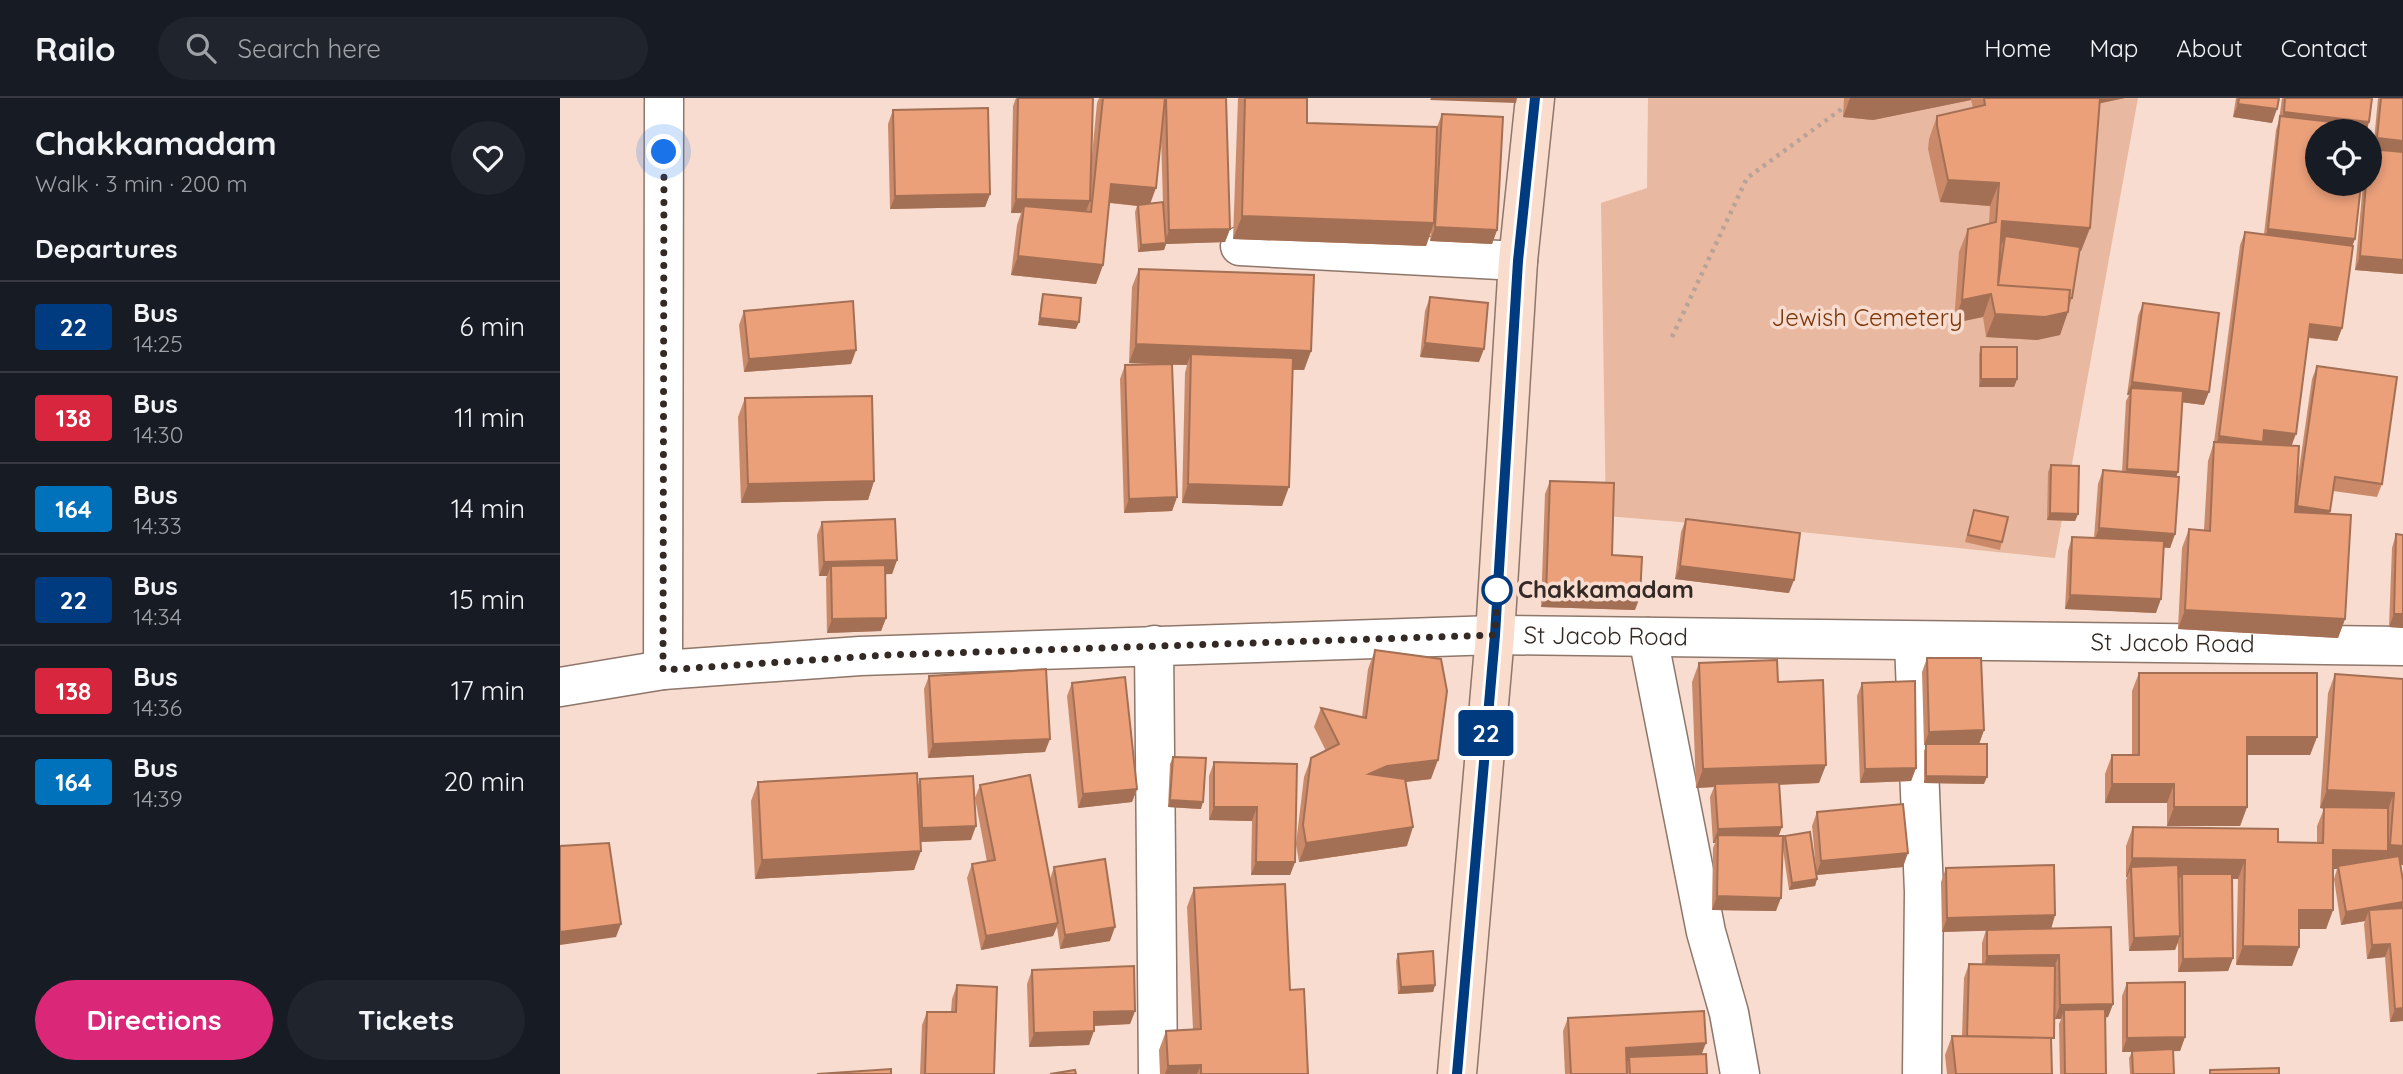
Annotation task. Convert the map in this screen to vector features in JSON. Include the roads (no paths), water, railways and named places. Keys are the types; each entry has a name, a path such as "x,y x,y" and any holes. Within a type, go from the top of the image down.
{"main road":[{"path":"1457,1074 1495,635 1518,261 1535,98"}],"street":[{"path":"663,670 664,98"},
{"path":"1240,246 1518,261"},
{"name":"St Jacob Road","path":"560,687 663,670 873,656 1495,635 2403,646"},
{"path":"1648,637 1706,932 1729,1013 1740,1074"},
{"path":"1914,642 1924,892 1922,1074"},
{"path":"1154,645 1157,1074"}],"place":[{"name":"Chakkamadam","path":"1497,590"}],"park label":[{"name":"Jewish Cemetery","path":"1867,318"}]}
